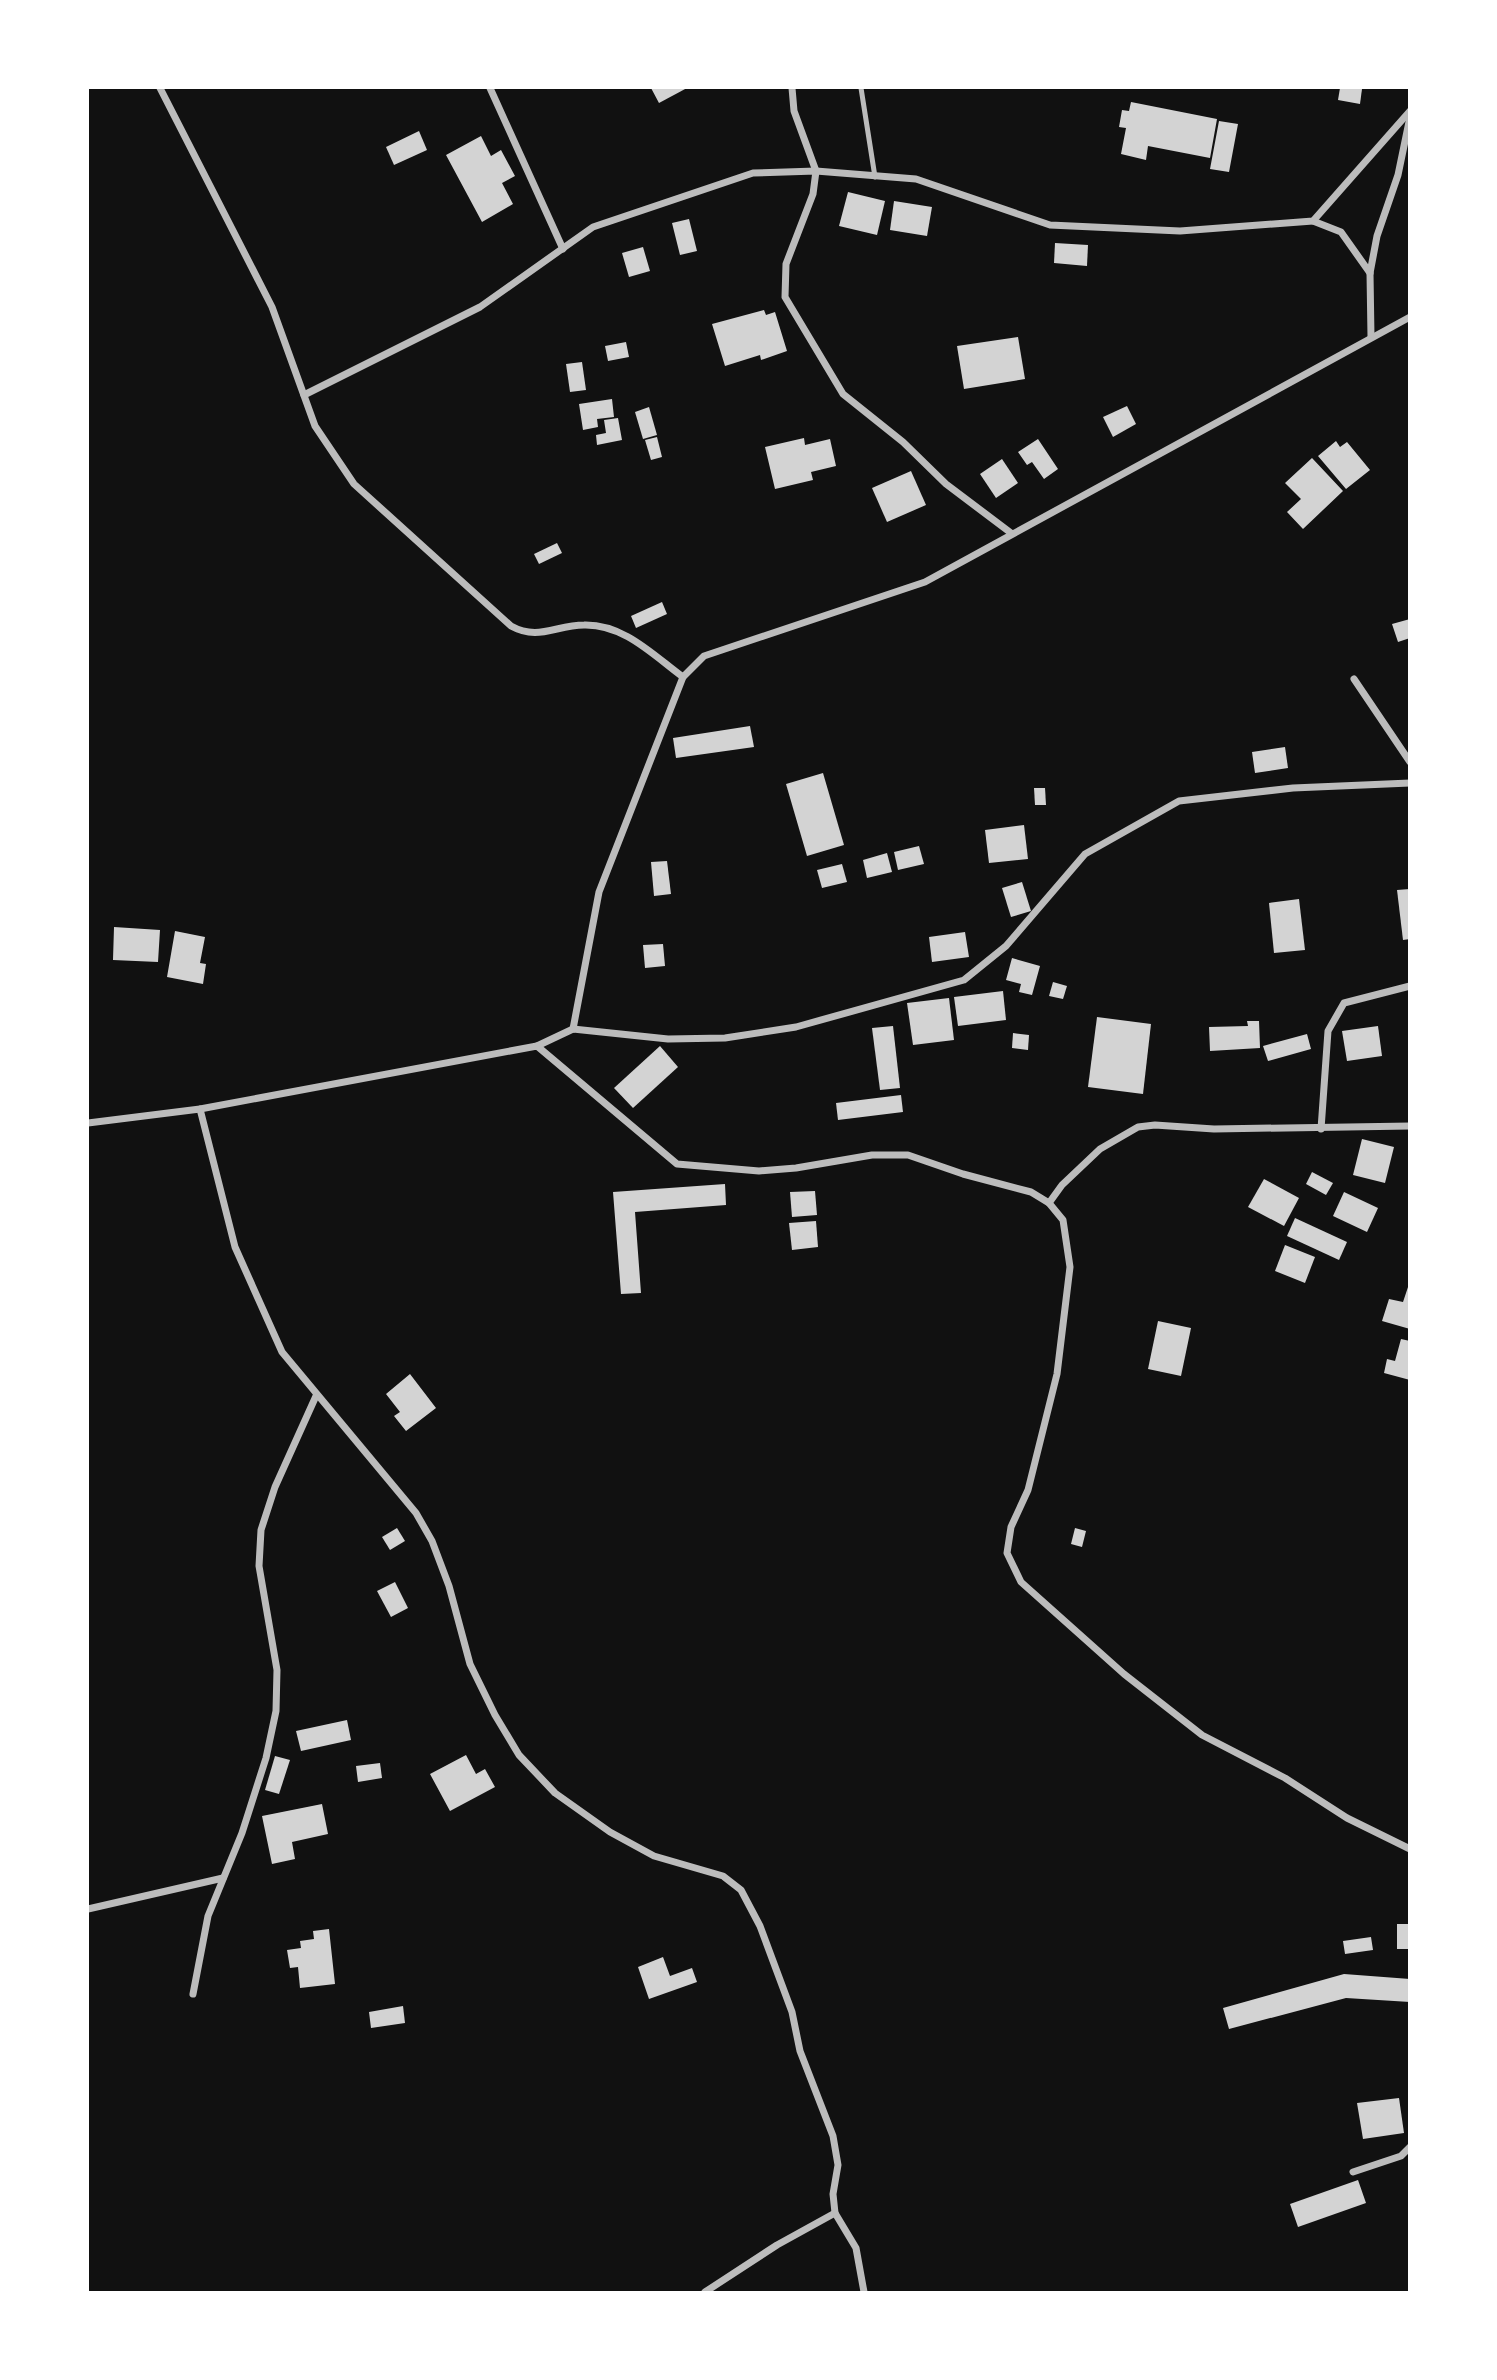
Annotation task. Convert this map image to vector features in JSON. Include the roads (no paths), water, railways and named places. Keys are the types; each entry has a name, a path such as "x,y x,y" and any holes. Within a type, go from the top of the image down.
{"street":[{"path":"160,88 272,307 315,426 354,484 511,626 525,634 585,625 624,632 683,677"},
{"path":"490,88 563,248"},
{"path":"792,88 794,111 817,171 813,194 786,264 785,297 843,394 903,442 946,484 1011,533"},
{"path":"1313,221 1409,111"},
{"path":"1371,337 1370,273 1377,236 1398,175 1409,117"},
{"path":"303,395 480,307 593,227 753,173 817,171 916,179 1050,225 1180,231 1313,221 1341,232 1370,273"},
{"path":"573,1029 599,892 683,677 704,656 925,582 1409,317"},
{"path":"1354,679 1409,762"},
{"path":"88,1123 201,1109 537,1046 573,1029 668,1039 725,1038 796,1027 964,980 1006,946 1085,854 1179,800 1293,788 1409,783"},
{"path":"1321,1129 1328,1031 1344,1003 1409,986"},
{"path":"537,1046 677,1164 759,1171 796,1168 872,1155 908,1155 963,1174 1031,1192 1049,1203 1063,1220 1070,1266 1057,1374 1045,1428 1028,1490 1011,1527 1007,1553 1021,1582 1124,1674 1202,1735 1285,1778 1347,1818 1409,1849"},
{"path":"201,1109 235,1247 282,1352 415,1513 432,1541 449,1586 470,1664 495,1716 519,1755 555,1793 610,1832 654,1856 723,1877 741,1890 760,1926 792,2012 800,2051 834,2136 838,2165 833,2194 835,2213 856,2248 864,2292"},
{"path":"1049,1203 1062,1185 1100,1149 1138,1128 1155,1125 1214,1129 1409,1126"},
{"path":"193,1994 208,1916 243,1833 266,1758 276,1711 276,1670 260,1566 261,1530 275,1487 316,1396"},
{"path":"88,1909 223,1878"},
{"path":"1353,2172 1401,2156 1409,2147"},
{"path":"705,2292 778,2245 835,2213"}],"lane":[{"path":"861,88 875,177"}]}
